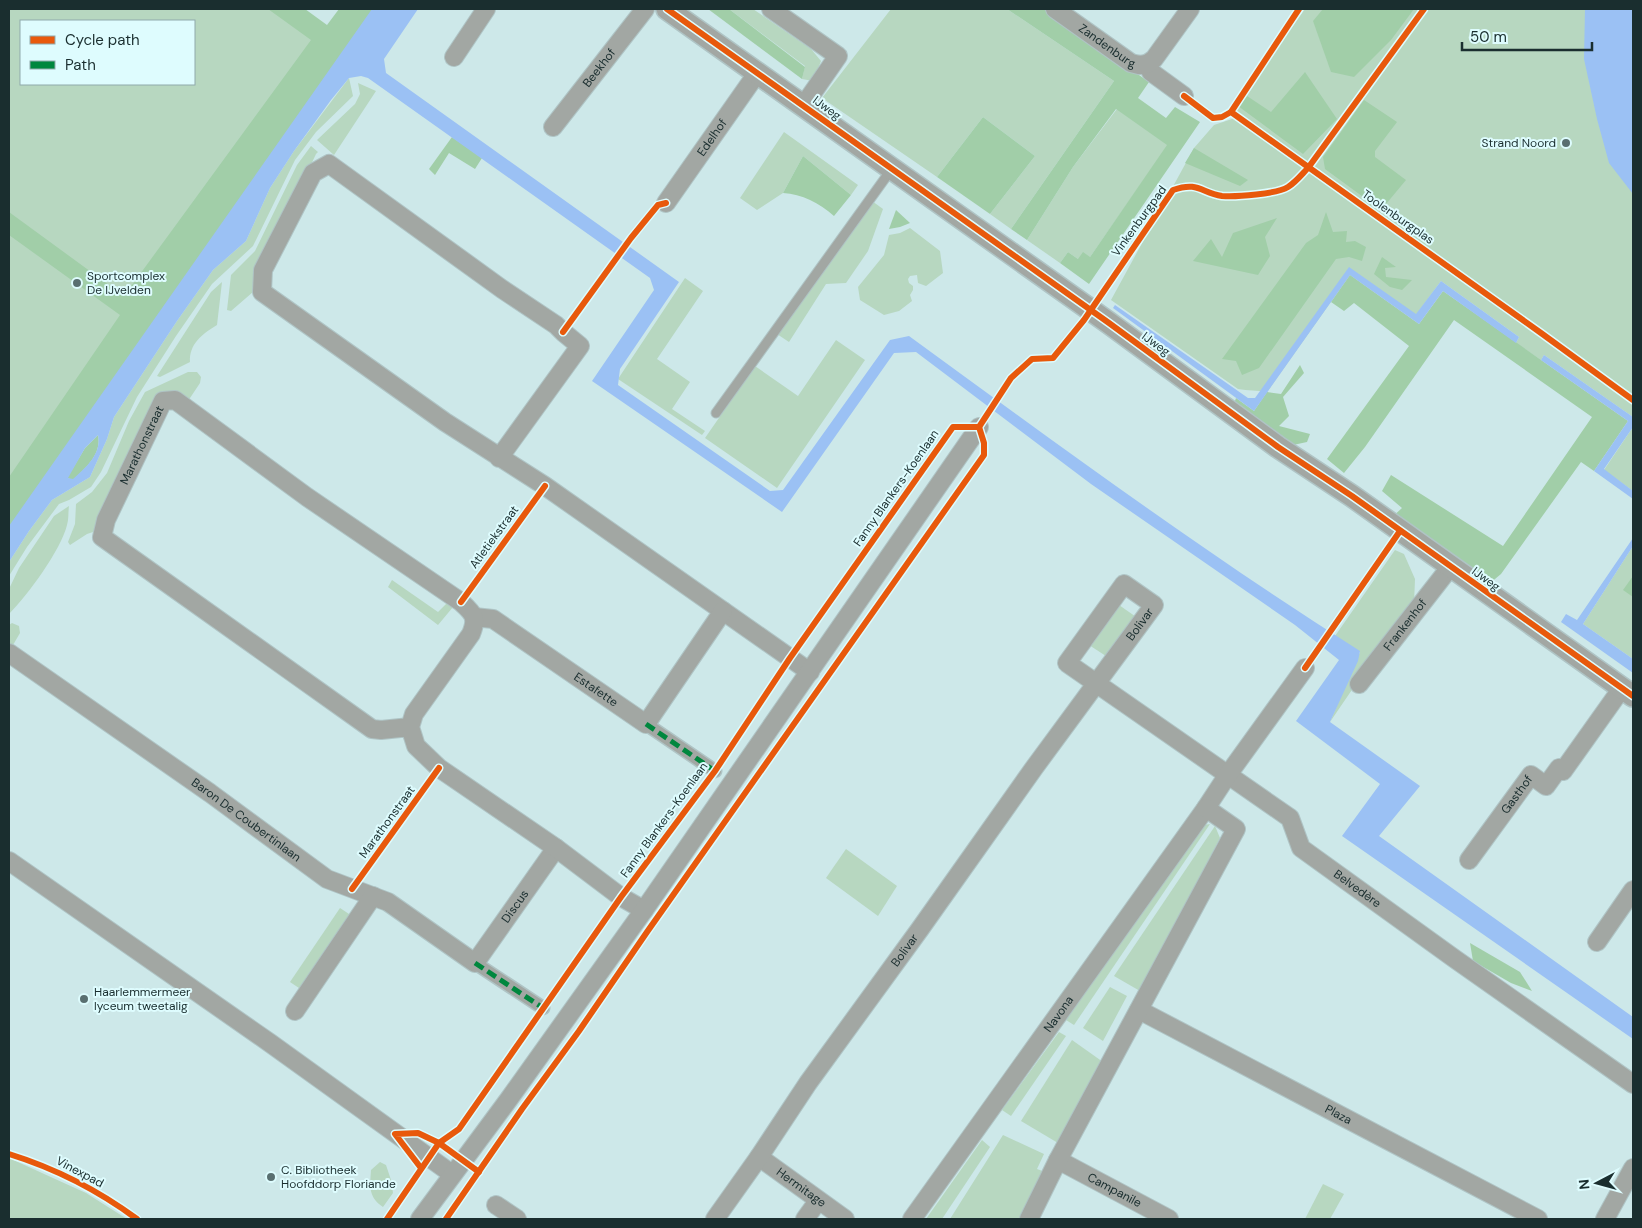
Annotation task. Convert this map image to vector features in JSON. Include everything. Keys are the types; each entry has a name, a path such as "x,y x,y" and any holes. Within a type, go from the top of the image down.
{"street":[{"path":"454,57 486,9"},
{"name":"Beekhof","path":"552,126 645,9"},
{"name":"IJweg","path":"667,9 804,105 891,170 1109,323 1278,447 1352,496 1628,692"},
{"path":"771,9 838,56 804,105"},
{"name":"Zandenburg","path":"1056,9 1132,63 1146,64 1151,72 1184,96"},
{"path":"1146,64 1154,59 1190,9"},
{"name":"Edelhof","path":"666,203 758,72"},
{"path":"499,458 580,346 556,325 502,289 329,164 312,173 263,270 262,292 444,422 499,458 545,486 810,672"},
{"name":"Marathonstraat","path":"410,727 372,729 102,537 106,520 163,401 176,400 307,497 461,602 470,610 474,617"},
{"path":"420,1219 452,1174 464,1162 644,910 979,427"},
{"name":"Frankenhof","path":"1360,684 1451,566"},
{"name":"Bolivar","path":"715,1219 808,1083 920,930 1034,768 1096,684 1154,605 1124,584 1067,663 1096,684"},
{"path":"646,724 723,611"},
{"path":"474,617 475,624 471,634 414,714 410,727 416,746 440,768 556,848 621,896 644,910"},
{"name":"Estafette","path":"474,617 494,619 715,770"},
{"name":"Baron De Coubertinlaan","path":"9,653 210,792 327,879 373,896"},
{"name":"Navona","path":"912,1219 1305,668"},
{"name":"Belvedère","path":"1096,684 1290,818 1301,848 1463,965 1633,1084"},
{"name":"Gasthof","path":"1470,860 1531,775 1546,786 1559,768 1563,771 1628,692"},
{"path":"1029,1219 1058,1160 1236,829 1206,808"},
{"name":"Discus","path":"475,963 556,848"},
{"path":"9,862 262,1038 452,1174"},
{"path":"1597,942 1633,890"},
{"path":"295,1011 373,896 388,902 543,1008"},
{"name":"Plaza","path":"1139,1010 1538,1219"},
{"name":"Hermitage","path":"759,1157 818,1202 845,1219"},
{"name":"Campanile","path":"1058,1160 1169,1219"},
{"path":"1605,1219 1633,1168"},
{"path":"805,1219 818,1202"},
{"path":"496,1205 517,1219"}],"lane":[{"path":"716,413 891,170"}],"green space":[{"name":"Sportcomplex De IJvelden","path":"9,9 280,9 316,34 9,483"},
{"path":"268,9 305,9 327,25 339,9 373,9 9,537 9,477 120,315 9,235 9,212 124,296 311,40"},
{"path":"708,9 729,9 805,67 802,79"},
{"path":"729,9 753,9 811,49 821,61 813,81 802,79 805,66"},
{"path":"891,9 1007,9 1114,81 1011,229 990,214 1035,156 983,117 937,177 822,98"},
{"path":"1007,9 1044,9 1149,82 1138,98 1166,118 1175,107 1200,122 1089,284 1060,263 1068,252 1078,259 1083,252 1090,257 1167,145 1116,109 1073,167 1027,240 1011,229 1114,81"},
{"path":"1305,9 1633,9 1633,417 1544,355 1541,360 1516,343 1519,337 1441,281 1413,319 1350,275 1267,392 1238,389 1111,300 1194,148 1214,125 1232,119 1244,94"},
{"path":"1323,9 1414,9 1391,40 1354,77 1331,72 1313,21"},
{"path":"1305,72 1337,119 1303,154 1238,106 1244,94 1271,112"},
{"path":"349,78 353,96 316,132 295,160 253,246 212,284 176,336 137,397 101,472 91,487 59,504 27,547 9,576 9,562 52,500 90,477 107,439 114,417 213,270 246,241 270,188 294,151"},
{"path":"358,83 376,91 334,155 317,140 355,104 360,94"},
{"path":"1364,100 1397,122 1375,151 1375,157 1406,180 1381,210 1325,169 1323,157"},
{"path":"1117,109 1168,145 1090,257 1078,259 1068,252 1060,263 1027,240 1073,167"},
{"path":"983,117 1035,156 990,214 937,177"},
{"path":"784,132 858,185 851,195 803,156 783,193 757,210 740,198"},
{"path":"452,137 482,158 475,169 449,153 435,175 429,169"},
{"path":"311,146 318,152 265,262 253,292 231,311 227,310 231,275 255,251 297,165"},
{"path":"1194,148 1248,180 1240,186 1185,163"},
{"path":"803,156 851,195 834,216 810,200 797,195 783,193"},
{"path":"872,201 883,209 868,251 846,283 826,284 789,342 777,334"},
{"path":"896,210 910,223 889,229"},
{"path":"1326,212 1333,232 1347,231 1346,242 1355,241 1366,247 1362,261 1349,257 1336,259 1259,368 1242,375 1236,361 1222,359 1306,243 1318,235"},
{"path":"1277,218 1265,237 1270,256 1258,275 1193,261 1211,239 1222,257 1233,233"},
{"path":"910,228 940,251 943,273 926,286 918,283 917,275 910,276 908,279 909,283 913,286 910,295 912,301 899,311 884,315 860,300 858,287 884,255 889,235 900,233"},
{"path":"1382,257 1396,267 1385,268 1386,277 1412,280 1402,290 1390,287 1374,274"},
{"path":"1350,275 1419,324 1443,291 1628,421 1594,471 1581,462 1501,574 1489,584 1390,519 1402,508 1382,491 1391,475 1503,546 1592,417 1454,320 1365,447 1344,473 1327,459 1409,346 1354,303 1344,311 1331,302"},
{"path":"685,278 703,291 657,359 690,382 672,409 705,431 702,435 618,379"},
{"path":"222,282 217,325 206,332 194,345 190,362 160,377 157,376 211,292"},
{"path":"836,340 865,360 777,488 705,438 755,366 798,396"},
{"path":"1300,365 1304,373 1283,397 1289,416 1279,426 1310,434 1307,442 1293,445 1234,404 1236,398 1254,411 1267,392 1281,394"},
{"path":"188,372 197,372 201,377 200,383 188,401 164,393 154,400 93,532 70,545 68,542 75,524 76,504 92,492 107,473 129,421 145,392"},
{"path":"1633,427 1633,491 1604,470"},
{"path":"98,435 98,448 92,460 73,480 67,478 85,448"},
{"path":"69,506 67,525 58,547 34,585 9,614 9,589 19,568 54,516"},
{"path":"1633,546 1633,659 1583,624"},
{"path":"1395,550 1404,554 1415,579 1414,604 1377,653 1330,722 1360,652 1335,636"},
{"path":"1633,576 1633,597 1623,590"},
{"path":"392,580 438,612 447,603 453,607 438,625 388,587"},
{"path":"1119,605 1139,619 1109,658 1089,645"},
{"path":"12,623 19,626 20,633 13,645 9,644 9,625"},
{"path":"1210,824 1074,1025 1066,1020 1204,825"},
{"path":"1215,826 1220,838 1140,991 1114,976"},
{"path":"846,849 897,886 878,916 826,878"},
{"path":"340,908 352,916 302,990 290,982"},
{"path":"1470,943 1520,972 1532,991 1511,983 1473,961"},
{"path":"1110,987 1127,996 1103,1041 1083,1028"},
{"path":"1059,1032 1066,1036 1011,1116 1002,1110"},
{"path":"1072,1040 1103,1062 1058,1143 1021,1121"},
{"path":"1003,1135 1044,1154 1037,1169 1045,1172 1021,1219 950,1219"},
{"path":"982,1140 990,1147 942,1219 926,1219"},
{"path":"9,1158 86,1193 127,1219 9,1219"},
{"path":"380,1162 386,1165 393,1193 383,1207 372,1195 370,1186 371,1170"},
{"path":"1323,1184 1344,1194 1330,1219 1305,1219"}],"water":[{"path":"372,9 418,9 384,59 386,73 679,282 620,369 618,385 770,491 783,490 890,340 909,336 1188,537 1360,651 1358,661 1330,722 1420,786 1379,836 1633,1017 1633,1039 1342,836 1380,784 1296,721 1339,660 1295,625 1091,484 916,352 894,353 782,512 592,381 654,290 650,278 368,78 361,76 349,78 331,100 270,188 246,241 213,270 114,417 107,439 90,477 52,500 9,562 9,526","holes":["98,435 99,442 92,460 73,479 68,478 85,448"]},
{"path":"1585,9 1633,9 1633,194 1609,163 1597,119 1584,59"},
{"path":"1349,267 1416,314 1441,281 1519,337 1516,343 1443,291 1419,324 1350,275 1254,411 1113,308 1115,305 1248,398 1255,398"},
{"path":"1544,355 1633,417 1633,427 1604,469 1633,491 1633,499 1594,471 1628,421 1541,360"},
{"path":"1633,538 1633,546 1583,624 1633,659 1633,673 1561,622 1566,614 1577,620"}],"marked path":[{"path":"646,724 715,771"},
{"path":"475,963 543,1008"}],"cycle path":[{"path":"667,9 1109,323 1278,447 1352,496 1633,696"},
{"path":"1231,112 1299,9"},
{"name":"Vinkenburgpad","path":"979,427 1011,378 1032,359 1053,358 1084,320 1173,190 1194,187 1215,195 1237,196 1275,192 1291,185 1308,168 1424,9"},
{"name":"Toolenburgplas","path":"1184,96 1213,118 1222,117 1231,112 1633,400"},
{"path":"563,332 631,238 658,205 666,203"},
{"name":"Fanny Blankers-Koenlaan","path":"387,1219 439,1143 459,1129 621,897 715,771 790,658 953,427 979,427"},
{"path":"446,1219 984,455 984,443 979,427"},
{"name":"Atletiekstraat","path":"461,602 545,486"},
{"path":"1305,668 1400,531"},
{"path":"352,889 439,768"},
{"path":"421,1168 395,1134 418,1133 439,1143 479,1172"},
{"name":"Vinexpad","path":"9,1154 43,1166 76,1181 137,1219"}],"place":[{"name":"Strand Noord","path":"1566,143"},
{"name":"Sportcomplex De IJvelden","path":"77,283"},
{"name":"Haarlemmermeer lyceum tweetalig","path":"84,999"},
{"name":"C. Bibliotheek Hoofddorp Floriande","path":"271,1177"}]}
